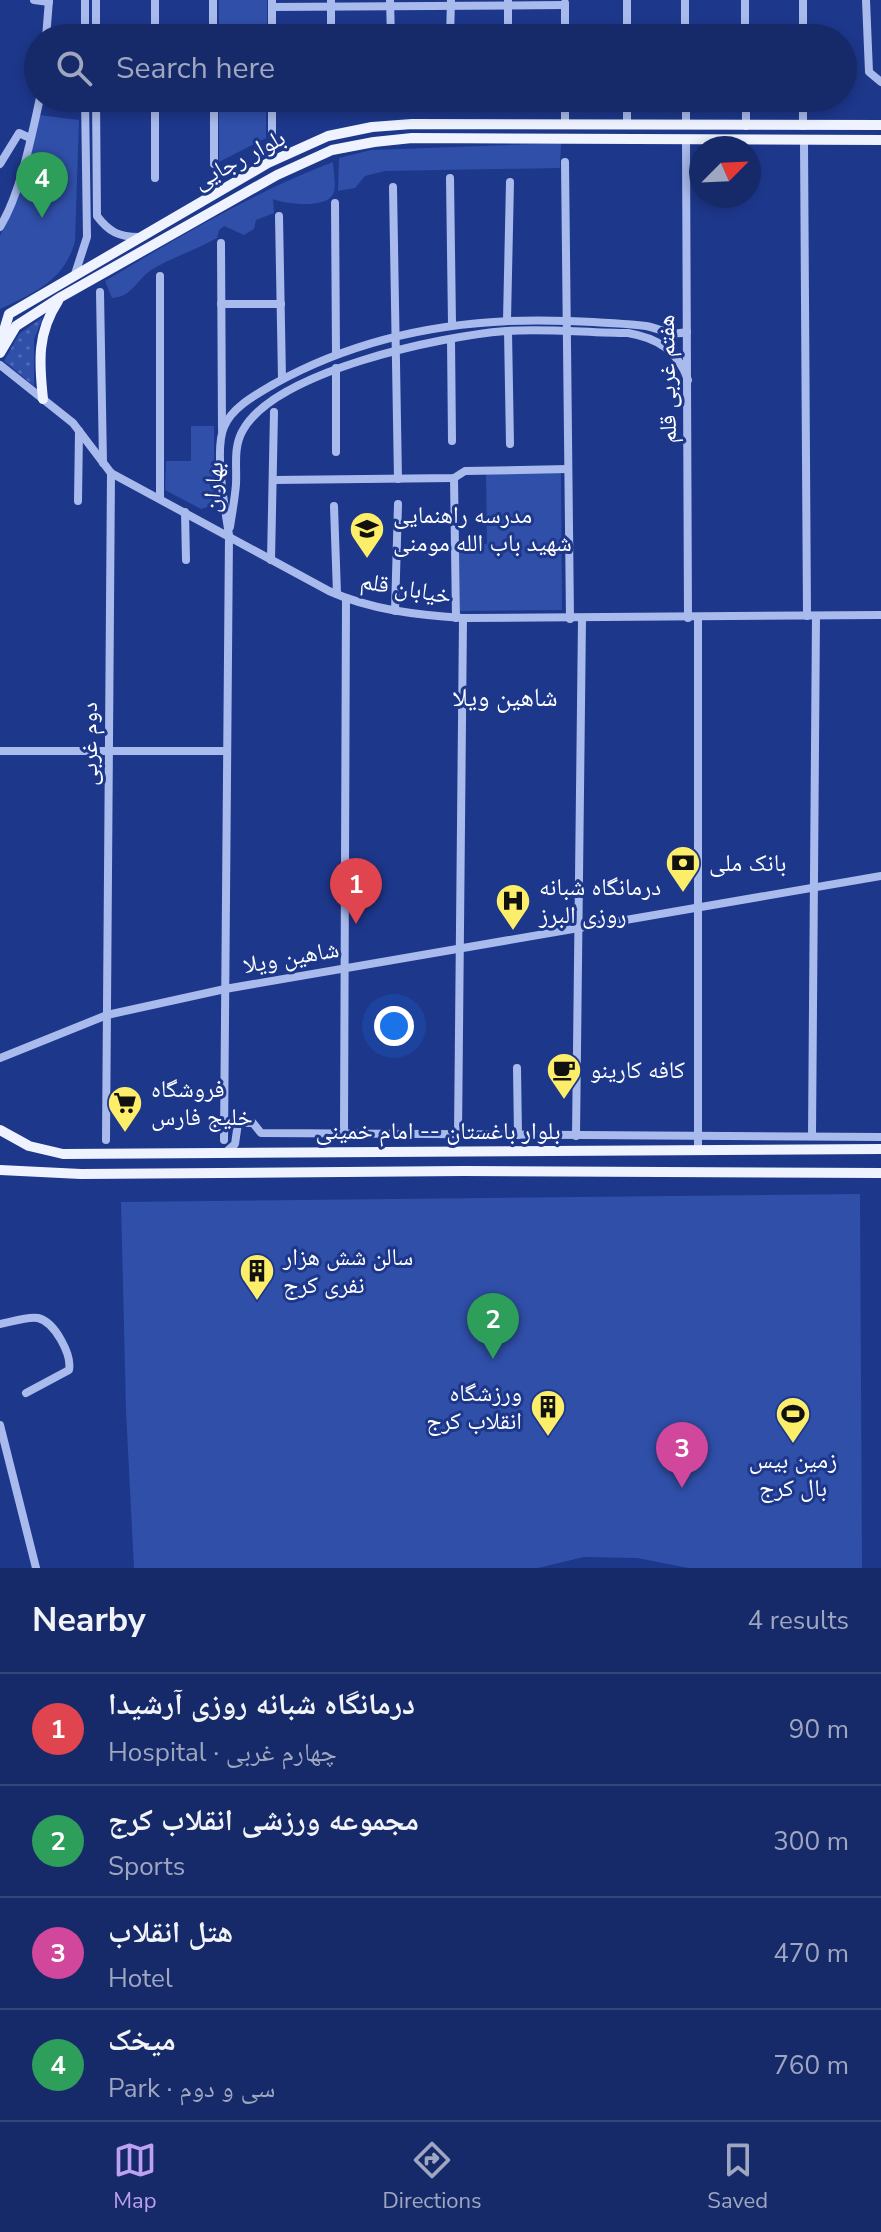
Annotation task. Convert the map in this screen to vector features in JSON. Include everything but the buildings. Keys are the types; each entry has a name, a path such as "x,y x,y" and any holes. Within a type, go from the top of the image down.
{"main road":[{"name":"بلوار رجایی","path":"4,316 268,163 328,136 372,127 412,124 881,125"},
{"path":"328,136 332,150"},
{"name":"بلوار رجایی","path":"0,353 16,326 61,297 256,187 332,150 412,138 881,140"},
{"path":"43,399 41,341 47,318 61,297"},
{"path":"4,316 16,326"},
{"path":"0,344 4,316"},
{"name":"بلوار باغستان -- امام خمینی","path":"2,1130 29,1146 63,1154 881,1149"},
{"path":"334,1151 341,1163 335,1173"},
{"path":"365,1151 359,1161 365,1172"},
{"path":"765,1172 771,1164 767,1151"},
{"path":"784,1151 779,1164 786,1172"},
{"name":"بلوار باغستان -- امام خمینی","path":"0,1170 81,1174 879,1174"}],"street":[{"path":"34,0 49,1 47,24"},
{"path":"85,0 85,24"},
{"path":"96,0 96,24"},
{"path":"155,0 155,24"},
{"path":"213,0 213,24"},
{"path":"627,0 627,24"},
{"path":"685,0 685,24"},
{"path":"745,0 745,24"},
{"path":"803,0 803,24"},
{"path":"866,0 869,72 881,82"},
{"path":"272,24 272,3 565,3 565,24"},
{"path":"331,3 331,24"},
{"path":"390,3 391,24"},
{"path":"450,24 451,3"},
{"path":"508,3 508,24"},
{"path":"0,227 36,112"},
{"path":"75,274 87,237 85,112"},
{"path":"96,112 97,216 113,233 123,237 140,237"},
{"path":"155,112 155,178"},
{"path":"214,112 214,164"},
{"path":"272,112 272,134"},
{"path":"565,112 565,125"},
{"path":"627,112 627,125"},
{"path":"686,112 686,125"},
{"path":"746,112 746,126"},
{"path":"803,112 803,126"},
{"path":"868,126 881,115"},
{"path":"0,164 19,133 30,138"},
{"name":"هفتم غربی قلم","path":"686,140 698,909 698,1151"},
{"path":"804,142 812,616 812,1136"},
{"path":"565,162 570,619"},
{"path":"450,178 452,324"},
{"path":"507,320 510,182"},
{"path":"393,187 398,479"},
{"path":"335,203 336,353"},
{"path":"279,216 282,379"},
{"path":"221,243 222,435"},
{"path":"160,276 160,498"},
{"path":"100,292 103,464"},
{"path":"221,304 281,304"},
{"name":"بهاران","path":"229,535 222,486 222,435 228,420 241,406 282,379 336,353 452,324 507,320 645,326 671,335 687,332"},
{"path":"508,331 510,444"},
{"name":"بهاران","path":"229,535 236,486 237,448 247,423 284,394 336,368 451,339 508,331 628,333 659,342 676,355 688,380"},
{"path":"451,339 452,441"},
{"name":"خیابان قلم","path":"0,365 79,430 111,473 342,596 395,611 459,618 881,615"},
{"path":"336,368 336,452"},
{"path":"271,560 274,412"},
{"path":"78,501 79,430"},
{"path":"274,480 454,478 465,471 568,469"},
{"name":"دوم غربی","path":"106,1140 111,473"},
{"path":"454,478 459,618 458,1135"},
{"path":"222,486 229,492 236,486"},
{"path":"395,611 398,504"},
{"path":"334,506 342,596 344,1135"},
{"path":"185,512 186,560"},
{"path":"224,1140 229,535"},
{"path":"576,1136 582,619"},
{"path":"0,751 227,751"},
{"name":"شاهین ویلا","path":"0,1058 107,1015 225,989 881,876"},
{"path":"517,1068 518,1135"},
{"path":"225,1153 235,1144 238,1123 253,1123 261,1133 286,1134 881,1137"},
{"path":"430,1135 430,1150"},
{"path":"0,1324 36,1317 49,1323 71,1359 69,1370 26,1393"},
{"path":"0,1425 36,1568"}],"shaded area":[{"path":"219,0 267,0 267,24 219,24"},
{"path":"219,112 266,112 266,138 219,162"},
{"path":"39,115 79,120 75,241 64,266 56,275 36,291 0,309 0,236 16,200"},
{"path":"561,143 560,168 385,171 365,176 355,188 338,191 339,158 371,150"},
{"path":"333,162 335,187 329,199 305,204 273,199 274,213 256,220 254,229 244,235 224,226 217,238 153,269 130,291 112,298 105,281 245,202"},
{"path":"43,317 34,339 34,386 4,361 19,334"},
{"path":"191,426 214,426 214,497 210,506 201,509 165,490 166,461 191,461"},
{"path":"486,473 561,473 562,610 460,611 459,545 487,544"},
{"path":"860,1194 862,1568 689,1568 637,1558 584,1557 538,1568 134,1568 126,1411 121,1202"}],"place":[{"name":"میخک","path":"42,218"},
{"name":"مدرسه راهنمایی شهید باب الله مومنی","path":"367,560"},
{"name":"بانک ملی","path":"683,894"},
{"name":"درمانگاه شبانه روزی آرشیدا","path":"356,924"},
{"name":"درمانگاه شبانه روزی البرز","path":"513,932"},
{"name":"کافه کارینو","path":"564,1101"},
{"name":"فروشگاه خلیج فارس","path":"125,1134"},
{"name":"سالن شش هزار نفری کرج","path":"257,1302"},
{"name":"مجموعه ورزشی انقلاب کرج","path":"493,1359"},
{"name":"ورزشگاه انقلاب کرج","path":"548,1438"},
{"name":"زمین بیس بال کرج","path":"793,1445"},
{"name":"هتل انقلاب","path":"682,1488"}],"district":[{"name":"شاهین ویلا","path":"505,697"}]}
